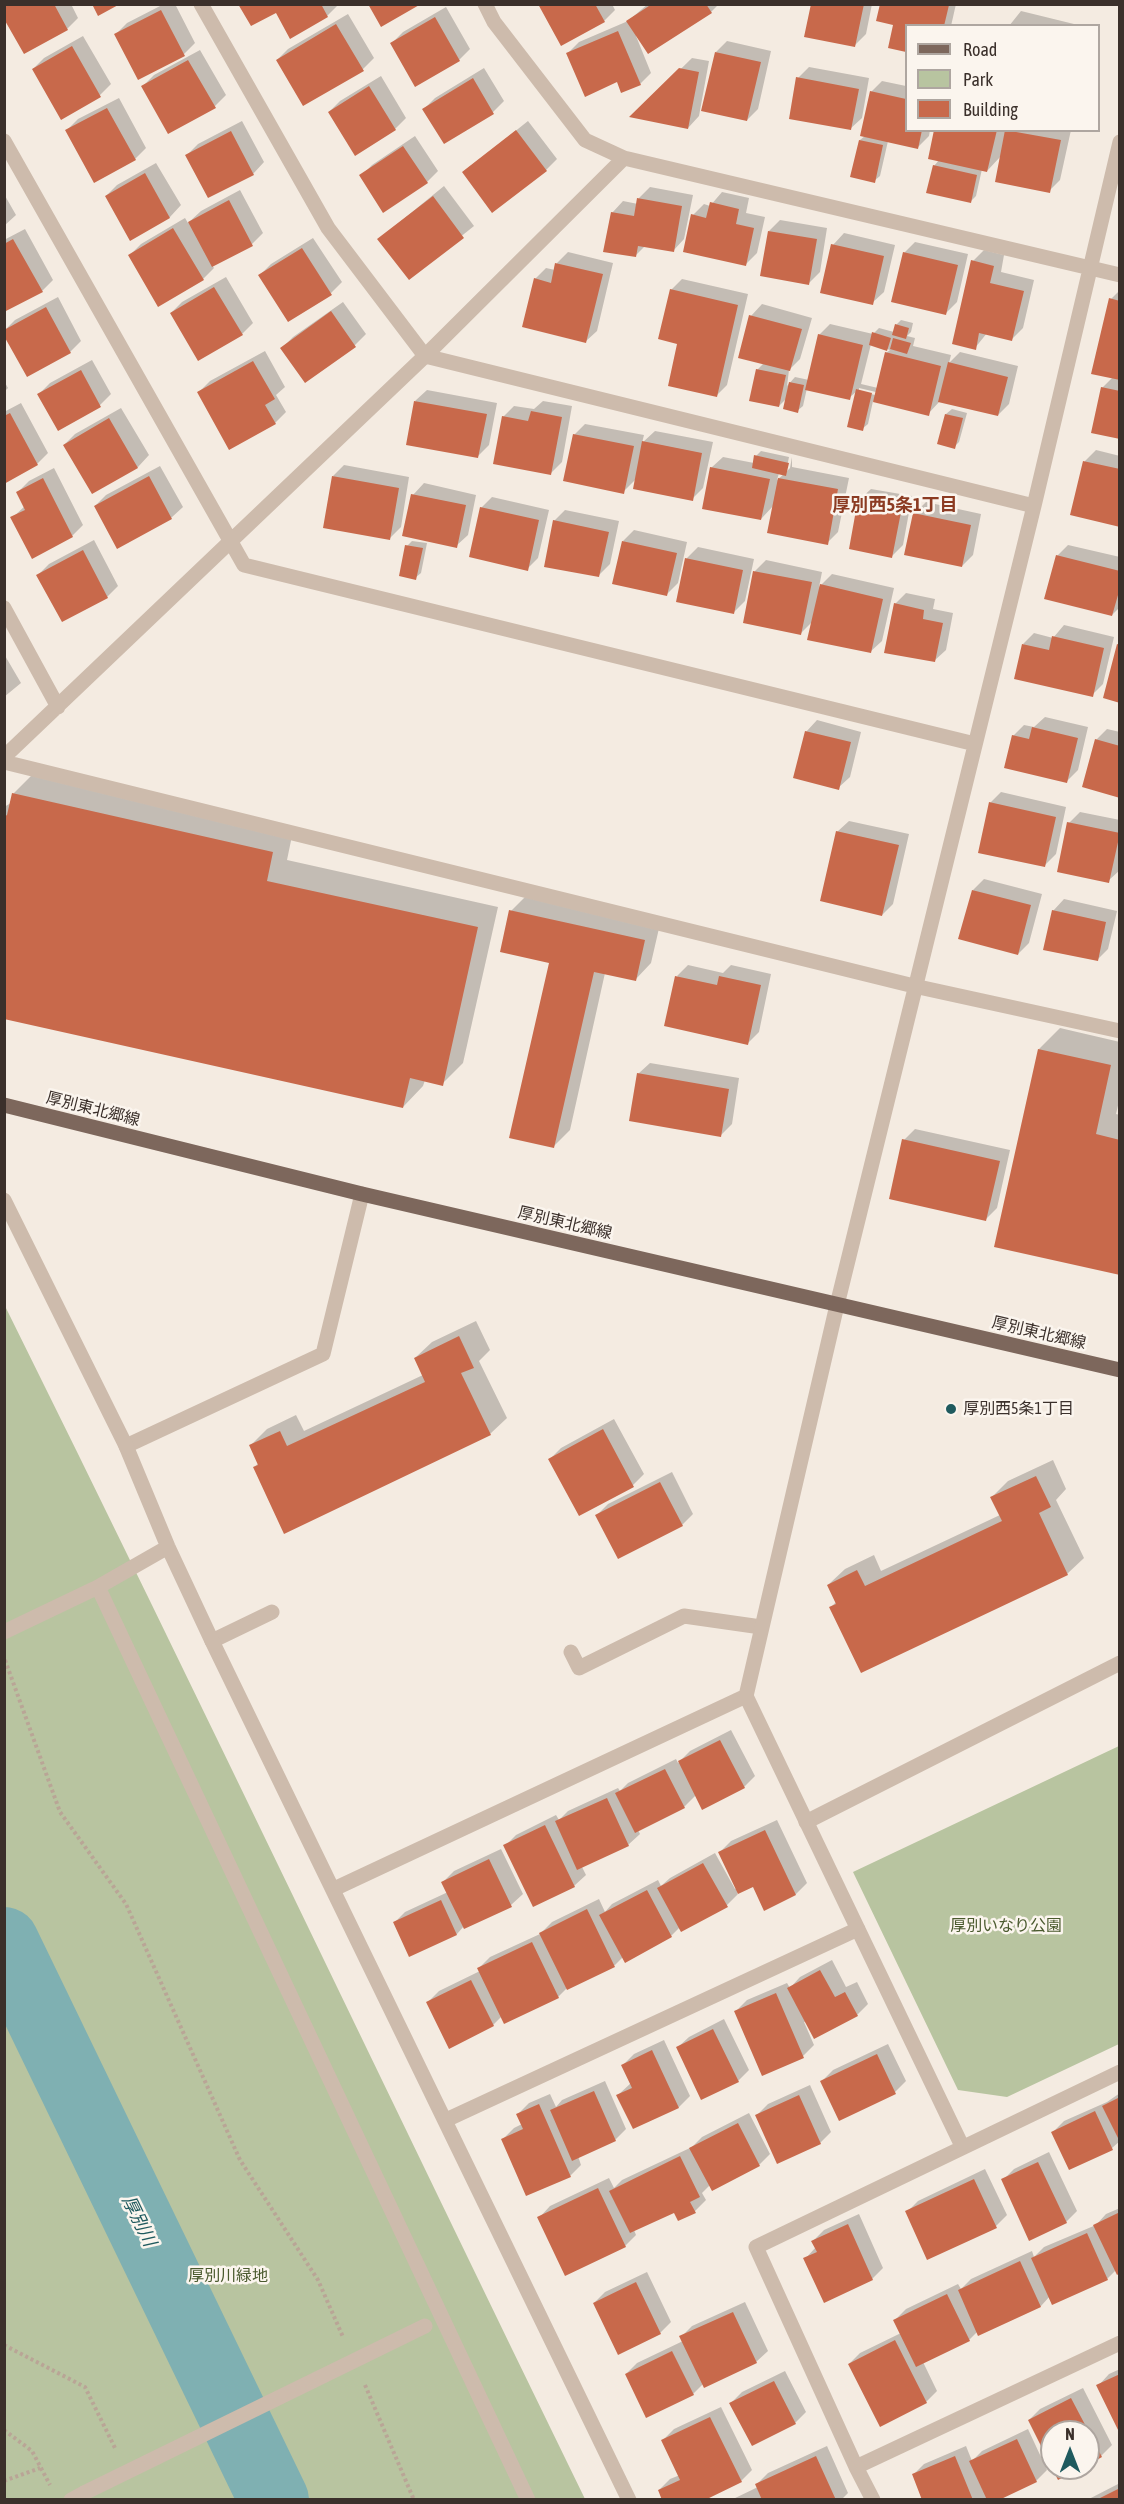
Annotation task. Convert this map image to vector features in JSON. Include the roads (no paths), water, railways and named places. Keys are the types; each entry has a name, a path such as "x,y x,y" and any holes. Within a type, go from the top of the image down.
{"main road":[{"name":"厚別東北郷線","path":"4,1105 362,1194 1119,1370"}],"street":[{"path":"201,4 328,228 425,356 1034,506"},
{"path":"485,4 494,22 585,140 624,158 1119,275"},
{"path":"4,141 244,565 975,744"},
{"path":"962,2146 746,1696 837,1305 1034,506 1119,142"},
{"path":"4,757 425,356 624,158"},
{"path":"4,608 58,707"},
{"path":"4,762 914,986 1119,1031"},
{"path":"126,1446 323,1354 362,1194"},
{"path":"4,1200 126,1446 168,1547 629,2499"},
{"path":"4,1632 98,1587 168,1547"},
{"path":"98,1587 528,2499"},
{"path":"213,1641 272,1612"},
{"path":"571,1652 579,1668 684,1616 761,1627"},
{"path":"807,1822 1119,1663"},
{"path":"334,1889 746,1696"},
{"path":"446,2120 858,1929"},
{"path":"873,2499 856,2467 756,2247 1119,2072"},
{"path":"78,2496 441,2318"},
{"path":"856,2467 1119,2343"}],"waterway":[{"name":"厚別川","path":"4,1942 274,2500"}],"place":[{"name":"厚別西5条1丁目","path":"951,1409"}],"district":[{"name":"厚別西5条1丁目","path":"895,505"}],"park label":[{"name":"厚別いなり公園","path":"1006,1926"},
{"name":"厚別川緑地","path":"228,2276"}]}
